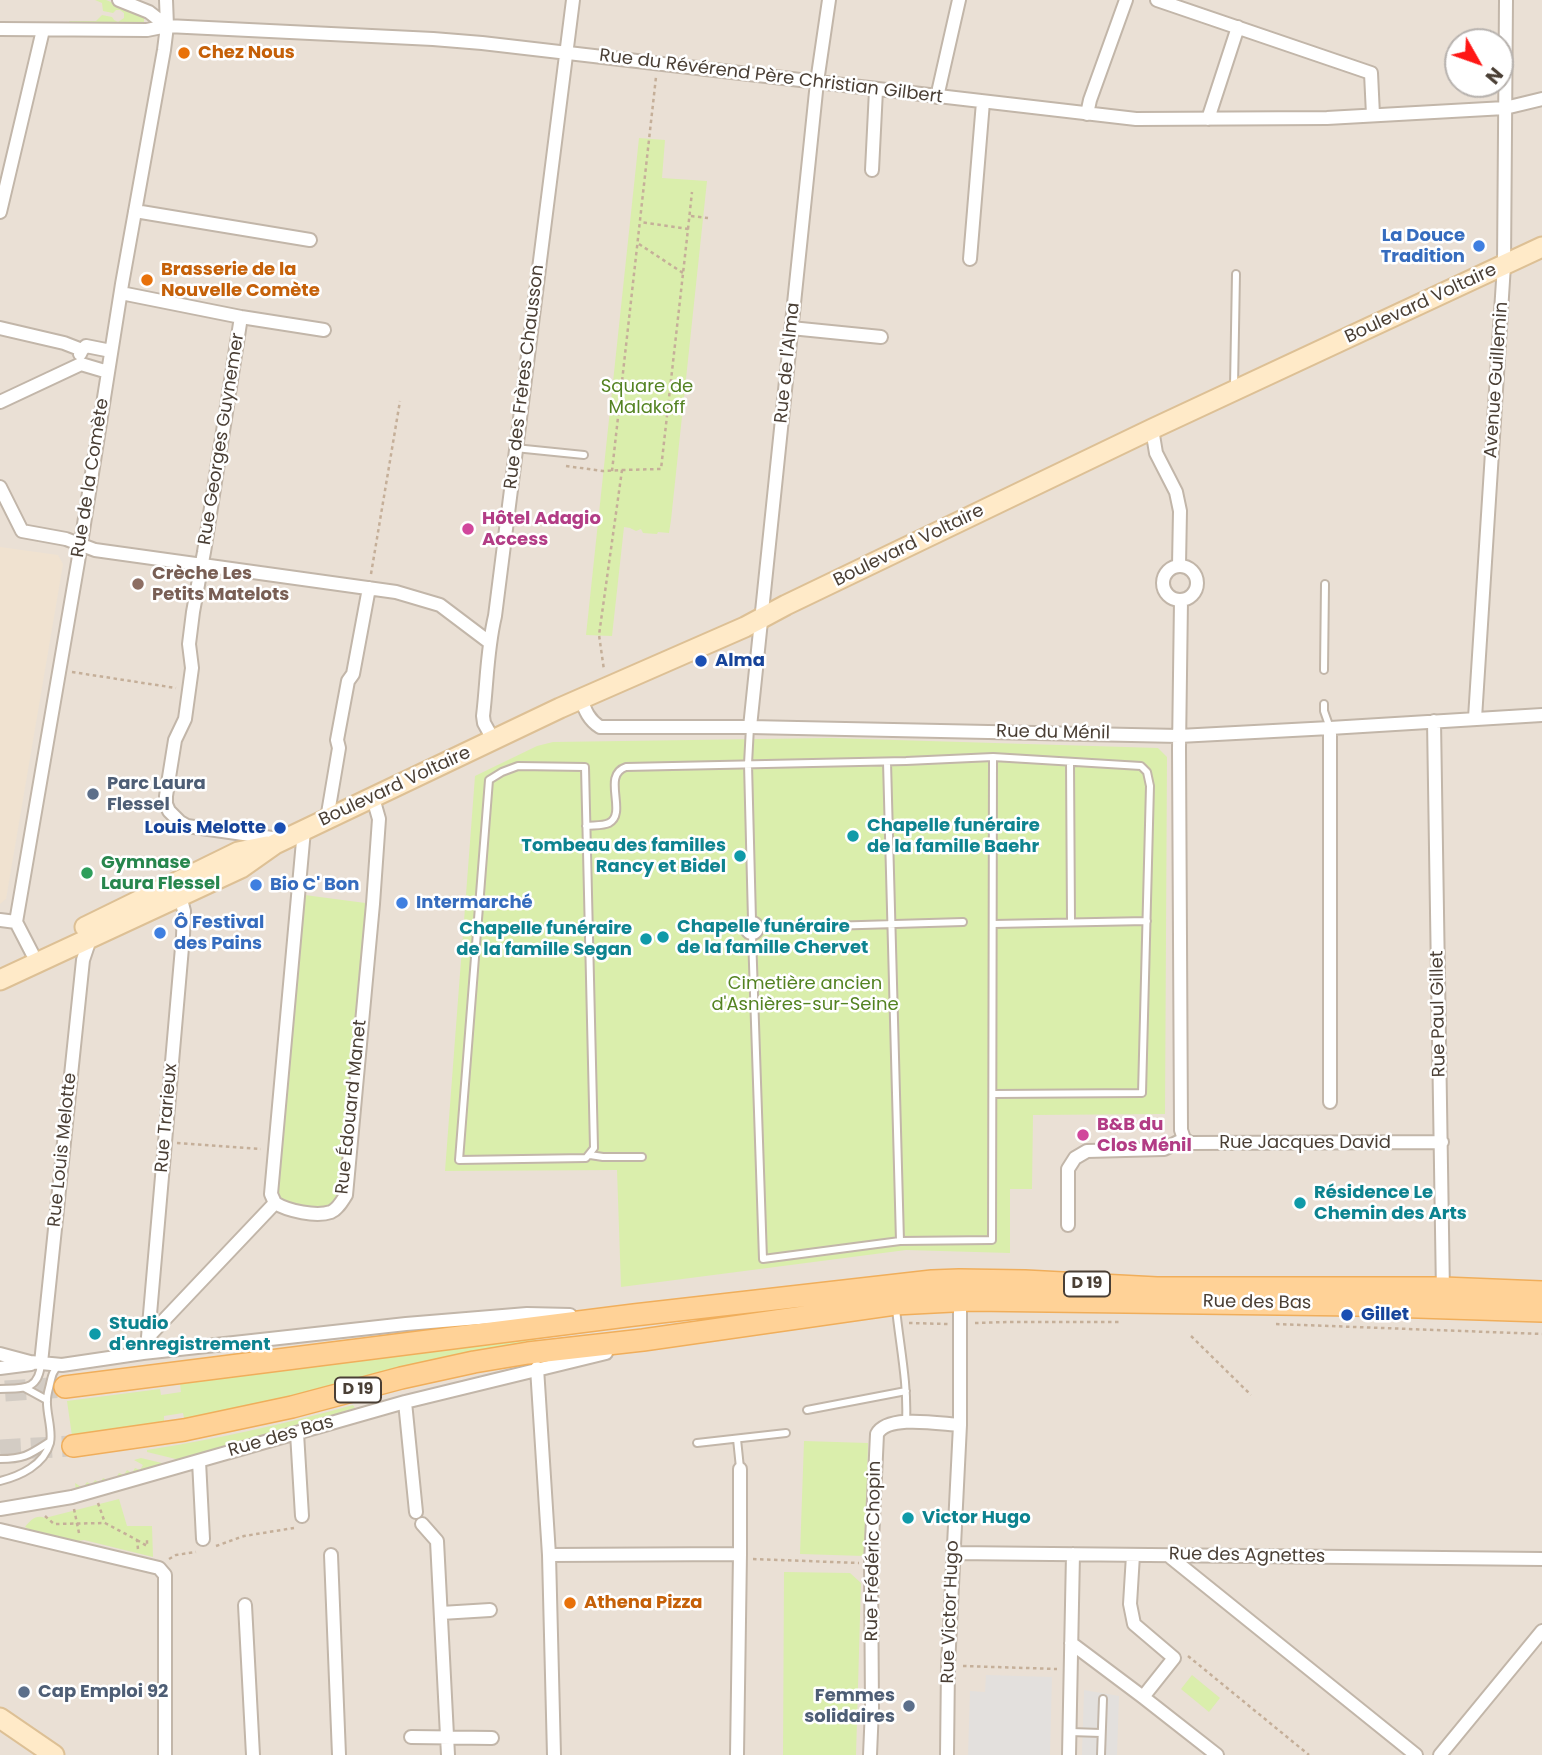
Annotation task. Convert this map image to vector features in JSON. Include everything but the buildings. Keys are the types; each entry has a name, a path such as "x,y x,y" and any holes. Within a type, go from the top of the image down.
{"main road":[{"name":"Boulevard Voltaire","path":"0,968 177,889 241,868 280,842 327,819 581,698 762,618 1152,429 1542,247"},
{"name":"Boulevard Voltaire","path":"0,980 90,939 177,889"},
{"name":"Rue des Bas","path":"65,1387 634,1315 960,1292 1443,1297 1542,1292"},
{"name":"Rue des Bas","path":"73,1446 184,1430 292,1407 474,1362 528,1353 896,1314 960,1292"},
{"name":"Rue des Bas","path":"1443,1297 1542,1311"},
{"path":"0,1718 54,1755"}],"street":[{"path":"119,0 149,12 167,26"},
{"name":"Rue de la Comète","path":"16,922 164,50 166,0"},
{"name":"Rue des Frères Chausson","path":"494,741 483,716 489,642 495,616 573,0"},
{"name":"Rue de l'Alma","path":"750,727 817,82 829,0"},
{"path":"937,97 959,0"},
{"path":"1087,114 1126,0"},
{"path":"1157,0 1371,73 1373,115"},
{"name":"Avenue Guillemin","path":"1475,718 1504,265 1506,0"},
{"name":"Rue du Révérend Père Christian Gilbert","path":"0,29 153,30 167,26 433,39 1136,119 1327,118 1505,108 1542,99"},
{"path":"1208,119 1238,27"},
{"path":"0,212 43,30"},
{"path":"872,170 876,90"},
{"path":"970,259 983,102"},
{"path":"135,211 310,240"},
{"name":"Rue Georges Guynemer","path":"121,293 324,330"},
{"name":"Rue Georges Guynemer","path":"241,317 189,644 192,668 185,719 175,740 166,804 169,811 187,826 280,842"},
{"path":"0,328 82,350"},
{"path":"791,328 881,337"},
{"path":"81,364 79,359 86,346 111,351"},
{"path":"0,402 81,364 108,372"},
{"path":"1152,429 1156,453 1176,492 1180,511 1179,565"},
{"path":"0,487 22,531 66,540 95,550 396,592 440,605 489,642"},
{"path":"1179,565 1192,570 1197,581 1194,593 1181,600 1168,596 1163,586 1168,569 1179,565"},
{"path":"327,819 339,729 348,681 353,674 369,588"},
{"path":"1181,600 1181,1130 1184,1139"},
{"name":"Rue du Ménil","path":"581,698 584,710 600,727 750,727 1179,736 1542,715"},
{"name":"Rue Paul Gillet","path":"1434,721 1443,1297"},
{"path":"1329,728 1330,1102"},
{"name":"Rue Édouard Manet","path":"275,1203 293,1212 331,1212 340,1205 346,1195 379,831 379,819 373,798"},
{"path":"148,1337 275,1203 271,1194 304,830"},
{"name":"Rue Trarieux","path":"143,1353 147,1348 183,936 184,911 177,889"},
{"path":"0,920 16,922 32,953"},
{"name":"Rue Louis Melotte","path":"41,1363 83,960 90,939"},
{"name":"Rue Jacques David","path":"1068,1226 1068,1169 1075,1158 1087,1151 1164,1149 1184,1139 1190,1143 1442,1142"},
{"name":"Rue Victor Hugo","path":"947,1755 948,1665 960,1424 960,1292"},
{"name":"Rue des Bas","path":"0,1354 41,1363 62,1364 406,1324 527,1314 634,1315"},
{"name":"Rue des Bas","path":"0,1510 64,1499 405,1402 537,1368 604,1354 643,1340"},
{"name":"Rue des Bas","path":"0,1368 41,1363"},
{"path":"537,1368 549,1555 554,1755"},
{"path":"405,1402 416,1512"},
{"name":"Rue Frédéric Chopin","path":"870,1755 871,1563 877,1434 880,1429 900,1422 960,1424"},
{"path":"297,1433 300,1522"},
{"path":"199,1461 206,1544"},
{"path":"737,1755 740,1469"},
{"path":"422,1524 438,1541 448,1755"},
{"path":"0,1530 162,1571 165,1755"},
{"name":"Rue des Agnettes","path":"953,1553 1542,1559"},
{"path":"549,1555 740,1554"},
{"path":"1069,1755 1073,1554"},
{"path":"331,1555 339,1755"},
{"path":"1133,1555 1130,1604 1135,1624 1174,1658 1143,1697"},
{"path":"1169,1556 1416,1755"},
{"path":"245,1605 253,1755"},
{"path":"441,1613 490,1610"},
{"path":"1441,1755 1542,1631"},
{"path":"1071,1643 1217,1755"},
{"path":"411,1737 492,1738"}],"lane":[{"path":"1234,391 1236,274"},
{"path":"515,448 584,455"},
{"path":"1324,670 1325,584"},
{"path":"1324,704 1329,728"},
{"path":"750,727 748,764 752,920"},
{"path":"586,826 612,822 616,814 615,775 621,768 993,757 1141,766 1147,772 1150,786 1142,1093 993,1094"},
{"path":"752,936 763,1259 900,1241 992,1240 993,757"},
{"path":"887,762 900,1241"},
{"path":"1070,762 1072,922"},
{"path":"518,766 584,767 586,826 594,1148 586,1158 459,1160 489,780 518,766"},
{"path":"752,920 758,923 760,928"},
{"path":"752,920 745,924 744,929 752,936"},
{"path":"760,928 963,922"},
{"path":"994,924 1147,922"},
{"path":"752,936 760,928"},
{"path":"590,1155 642,1157"},
{"path":"896,1314 904,1366 906,1422"},
{"path":"26,1388 40,1375 41,1363"},
{"path":"0,1480 30,1469 51,1441 47,1400 52,1374 62,1364"},
{"path":"0,1389 26,1388 47,1400"},
{"path":"807,1410 906,1391"},
{"path":"697,1443 786,1433"},
{"path":"737,1439 740,1469"},
{"path":"0,1459 27,1456 51,1441"},
{"path":"1101,1755 1103,1699"},
{"path":"1070,1732 1101,1733"}],"path":[{"path":"612,471 657,63"},
{"path":"565,466 612,471 661,469 692,192"},
{"path":"690,215 709,218"},
{"path":"640,222 688,229"},
{"path":"638,243 683,273"},
{"path":"369,588 400,401"},
{"path":"603,665 599,635 622,470"},
{"path":"59,670 189,690"},
{"path":"165,1142 275,1150"},
{"path":"896,1314 960,1324 1008,1321 1124,1322"},
{"path":"1269,1324 1542,1334"},
{"path":"1191,1336 1251,1395"},
{"path":"98,1502 105,1523"},
{"path":"74,1506 80,1541 78,1549"},
{"path":"44,1515 54,1524 105,1523 147,1545 147,1539"},
{"path":"206,1544 300,1522"},
{"path":"137,1563 138,1540"},
{"path":"162,1571 163,1563 176,1555 198,1552"},
{"path":"740,1554 754,1559 871,1563"},
{"path":"1184,1653 1309,1755"},
{"path":"948,1665 1071,1670"}],"shaded area":[{"path":"0,0 1542,0 1542,1755 0,1755"},
{"path":"0,547 58,555 63,564 6,899 0,904"},
{"path":"986,1675 1052,1677 1050,1755 968,1755 970,1691 985,1692"},
{"path":"1084,1690 1119,1696 1117,1755 1082,1755"}],"green space":[{"path":"95,0 106,0 141,14 144,23 140,27 71,25 69,21 96,21 102,15 112,17 118,22 124,18 124,13 120,10 113,13 103,11 102,3"},
{"name":"Square de Malakoff","path":"639,138 665,140 662,178 707,181 671,520 669,533 643,533 641,529 636,531 624,527 612,636 586,635"},
{"name":"Cimetière ancien d'Asnières-sur-Seine","path":"830,738 1158,748 1167,757 1165,1114 1033,1115 1032,1189 1010,1189 1010,1253 906,1250 621,1287 617,1170 445,1171 475,776 537,746 553,742"},
{"path":"297,894 373,904 346,1195 331,1212 275,1203"},
{"path":"536,1337 536,1346 185,1423 183,1413 164,1416 164,1423 72,1436 67,1401 160,1389 161,1395 181,1392 180,1383"},
{"path":"353,1405 355,1408 180,1460 147,1452 276,1425"},
{"path":"804,1441 868,1443 865,1556 800,1554"},
{"path":"141,1458 166,1464 83,1488 87,1482 92,1485 95,1480 100,1483 103,1478 116,1478 119,1473 124,1475 127,1470 132,1473 135,1468 140,1470 143,1465 134,1460"},
{"path":"119,1499 127,1526 152,1526 153,1557 84,1540 54,1538 25,1527 36,1517 45,1518"},
{"path":"784,1572 850,1573 861,1583 856,1755 783,1755"},
{"path":"1192,1675 1220,1698 1209,1712 1181,1689"}],"tunnel":[{"path":"5,1391 65,1387"},
{"path":"0,1450 73,1446"}],"place":[{"name":"Chez Nous","path":"184,53"},
{"name":"La Douce Tradition","path":"1479,246"},
{"name":"Brasserie de la Nouvelle Comète","path":"147,280"},
{"name":"Hôtel Adagio Access","path":"468,529"},
{"name":"Crèche Les Petits Matelots","path":"138,584"},
{"name":"Alma","path":"701,661"},
{"name":"Parc Laura Flessel","path":"93,794"},
{"name":"Louis Melotte","path":"280,828"},
{"name":"Chapelle funéraire de la famille Baehr","path":"853,836"},
{"name":"Tombeau des familles Rancy et Bidel","path":"740,856"},
{"name":"Gymnase Laura Flessel","path":"87,873"},
{"name":"Bio C' Bon","path":"256,885"},
{"name":"Intermarché","path":"402,903"},
{"name":"Ô Festival des Pains","path":"160,933"},
{"name":"Chapelle funéraire de la famille Chervet","path":"663,937"},
{"name":"Chapelle funéraire de la famille Segan","path":"646,939"},
{"name":"B&B du Clos Ménil","path":"1083,1135"},
{"name":"Résidence Le Chemin des Arts","path":"1300,1203"},
{"name":"Gillet","path":"1347,1315"},
{"name":"Studio d'enregistrement","path":"95,1334"},
{"name":"Victor Hugo","path":"908,1518"},
{"name":"Athena Pizza","path":"570,1603"},
{"name":"Cap Emploi 92","path":"24,1692"},
{"name":"Femmes solidaires","path":"909,1706"}]}
